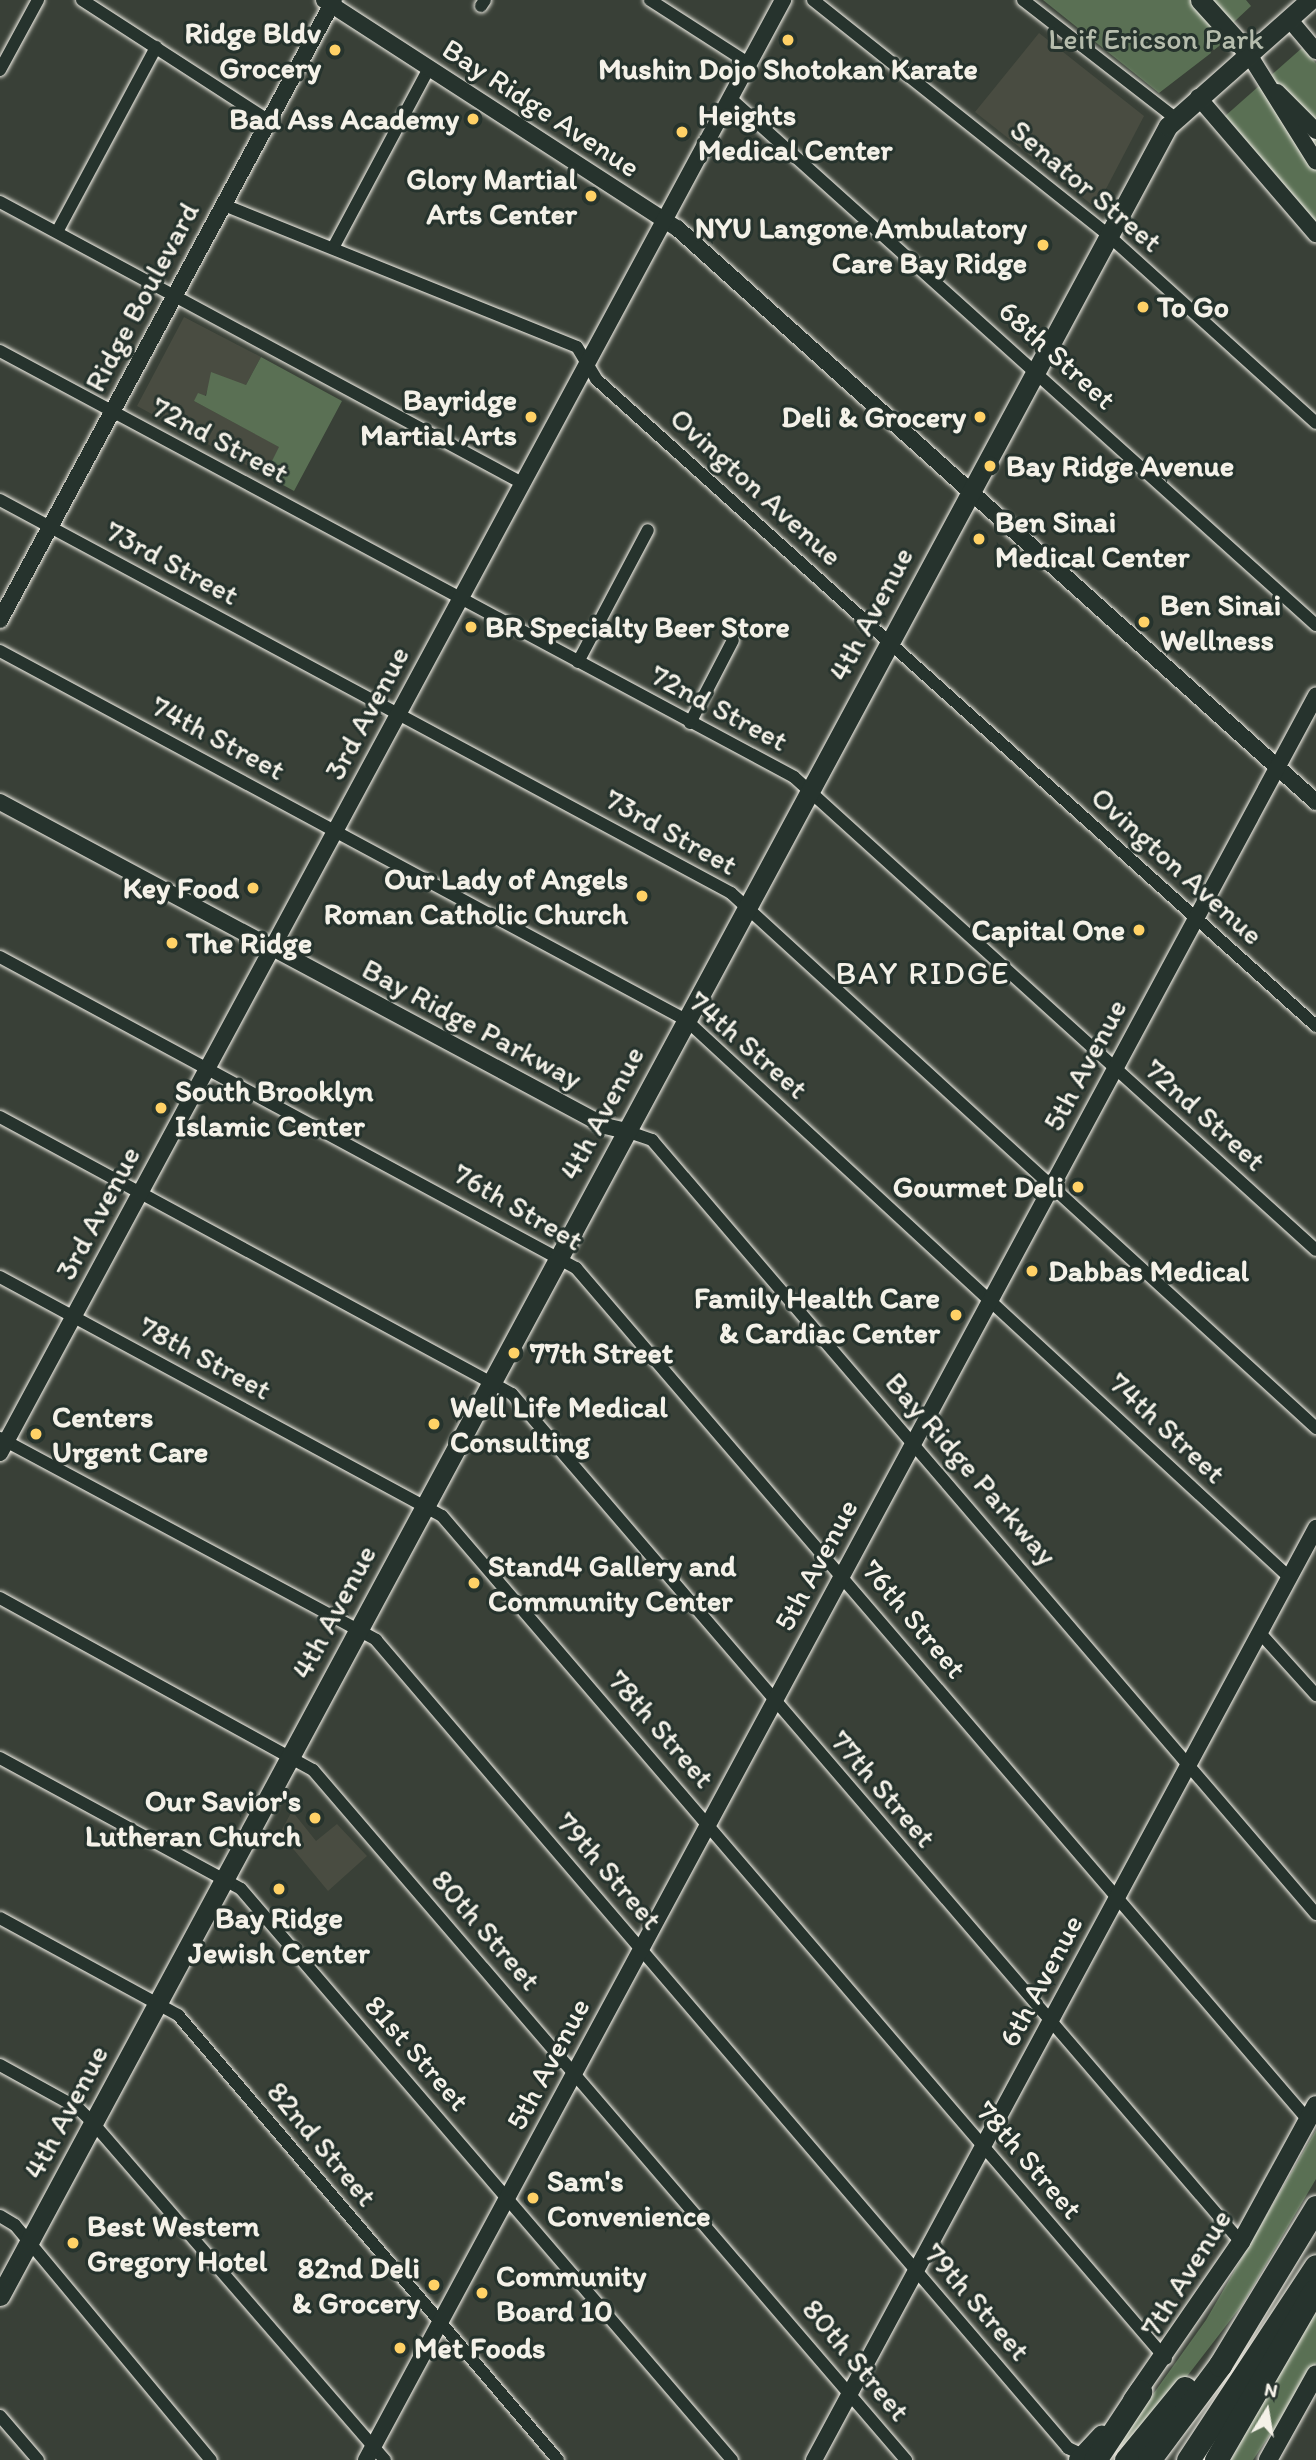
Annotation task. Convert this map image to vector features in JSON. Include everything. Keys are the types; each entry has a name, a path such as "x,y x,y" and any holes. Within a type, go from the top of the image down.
{"highway":[{"path":"1149,2460 1261,2302 1316,2207"},
{"path":"1168,2460 1231,2373 1316,2233"},
{"path":"1188,2460 1316,2266"},
{"path":"1216,2460 1303,2319 1316,2287"},
{"path":"1126,2460 1261,2302"},
{"path":"1092,2459 1140,2392"}],"main road":[{"path":"1200,0 1248,53"},
{"name":"4th Avenue","path":"0,2296 1108,235 1175,118 1308,2"},
{"name":"7th Avenue","path":"1140,2392 1166,2359 1241,2242 1312,2113"},
{"path":"1268,2460 1316,2374"}],"street":[{"path":"0,70 38,0"},
{"path":"82,0 269,121"},
{"path":"650,0 748,63"},
{"name":"3rd Avenue","path":"2,1444 208,1069 783,0"},
{"name":"Senator Street","path":"813,0 1108,235 1316,422"},
{"path":"1023,0 1175,118"},
{"name":"Bay Ridge Avenue","path":"330,2 664,221 971,490 1316,802"},
{"name":"Ridge Boulevard","path":"0,620 269,121 330,2"},
{"path":"1289,19 1316,51"},
{"path":"57,232 156,47"},
{"path":"1248,53 1316,162"},
{"path":"333,248 429,68"},
{"path":"1259,72 1316,131"},
{"path":"1198,97 1316,234"},
{"name":"68th Street","path":"730,98 1316,625"},
{"path":"0,202 522,483"},
{"name":"Ovington Avenue","path":"224,205 534,327 577,347 596,379 1316,1026"},
{"name":"72nd Street","path":"0,351 794,777 1316,1250"},
{"name":"73rd Street","path":"0,500 731,893 1051,1189 1316,1428"},
{"path":"578,662 648,530"},
{"path":"690,723 733,640"},
{"name":"74th Street","path":"0,651 686,1020 1289,1577"},
{"name":"5th Avenue","path":"370,2454 1316,696"},
{"name":"Bay Ridge Parkway","path":"0,802 605,1126 652,1140 1316,1914"},
{"name":"76th Street","path":"0,957 559,1255 842,1576 1116,1899 1312,2113"},
{"name":"77th Street","path":"0,1117 512,1394 1050,2024 1241,2242"},
{"name":"78th Street","path":"0,1278 442,1516 1166,2359"},
{"name":"79th Street","path":"2,1444 376,1640 1069,2450 1092,2459"},
{"name":"6th Avenue","path":"814,2460 1316,1528"},
{"name":"80th Street","path":"0,1598 290,1754 313,1770 906,2460"},
{"path":"1260,1633 1316,1695"},
{"name":"81st Street","path":"0,1758 241,1889 732,2460"},
{"name":"82nd Street","path":"0,1918 178,2015 558,2460"},
{"path":"0,2065 78,2108 93,2123 370,2454 385,2460"},
{"path":"0,2216 29,2244 211,2460"},
{"path":"0,2416 38,2460"}],"shaded area":[{"path":"1039,33 1144,116 1096,208 975,112"},
{"path":"184,317 261,357 246,385 212,379 205,396 194,401 280,447 265,475 137,406"},
{"path":"292,1811 316,1841 337,1824 367,1856 328,1891 280,1833"}],"green space":[{"name":"Leif Ericson Park","path":"1043,0 1246,0 1251,6 1220,35 1223,43 1214,50 1209,46 1211,53 1159,93"},
{"name":"Leif Ericson Park","path":"1302,48 1316,63 1316,222 1224,117"},
{"path":"261,357 342,401 294,491 265,475 279,447 194,401 198,393 206,396 211,372 246,385"},
{"path":"1316,2130 1316,2179 1242,2305 1131,2449 1116,2446 1206,2320"},
{"path":"1316,2312 1316,2363 1278,2434 1271,2433 1253,2460 1223,2460"}],"place":[{"name":"Mushin Dojo Shotokan Karate","path":"788,40"},
{"name":"Ridge Bldv Grocery","path":"335,50"},
{"name":"Bad Ass Academy","path":"473,119"},
{"name":"Heights Medical Center","path":"682,132"},
{"name":"Glory Martial Arts Center","path":"591,196"},
{"name":"NYU Langone Ambulatory Care Bay Ridge","path":"1043,245"},
{"name":"To Go","path":"1143,307"},
{"name":"Bayridge Martial Arts","path":"531,417"},
{"name":"Deli & Grocery","path":"980,417"},
{"name":"Bay Ridge Avenue","path":"990,466"},
{"name":"Ben Sinai Medical Center","path":"979,539"},
{"name":"Ben Sinai Wellness","path":"1144,622"},
{"name":"BR Specialty Beer Store","path":"471,627"},
{"name":"Key Food","path":"253,888"},
{"name":"Our Lady of Angels Roman Catholic Church","path":"642,896"},
{"name":"Capital One","path":"1139,930"},
{"name":"The Ridge","path":"172,943"},
{"name":"South Brooklyn Islamic Center","path":"161,1108"},
{"name":"Gourmet Deli","path":"1078,1187"},
{"name":"Dabbas Medical","path":"1032,1271"},
{"name":"Family Health Care & Cardiac Center","path":"956,1315"},
{"name":"77th Street","path":"514,1353"},
{"name":"Well Life Medical Consulting","path":"434,1424"},
{"name":"Centers Urgent Care","path":"36,1434"},
{"name":"Stand4 Gallery and Community Center","path":"474,1583"},
{"name":"Our Savior's Lutheran Church","path":"315,1818"},
{"name":"Bay Ridge Jewish Center","path":"279,1889"},
{"name":"Sam's Convenience","path":"533,2198"},
{"name":"Best Western Gregory Hotel","path":"73,2243"},
{"name":"82nd Deli & Grocery","path":"434,2285"},
{"name":"Community Board 10","path":"482,2293"},
{"name":"Met Foods","path":"400,2348"}],"district":[{"name":"BAY RIDGE","path":"923,973"}]}
